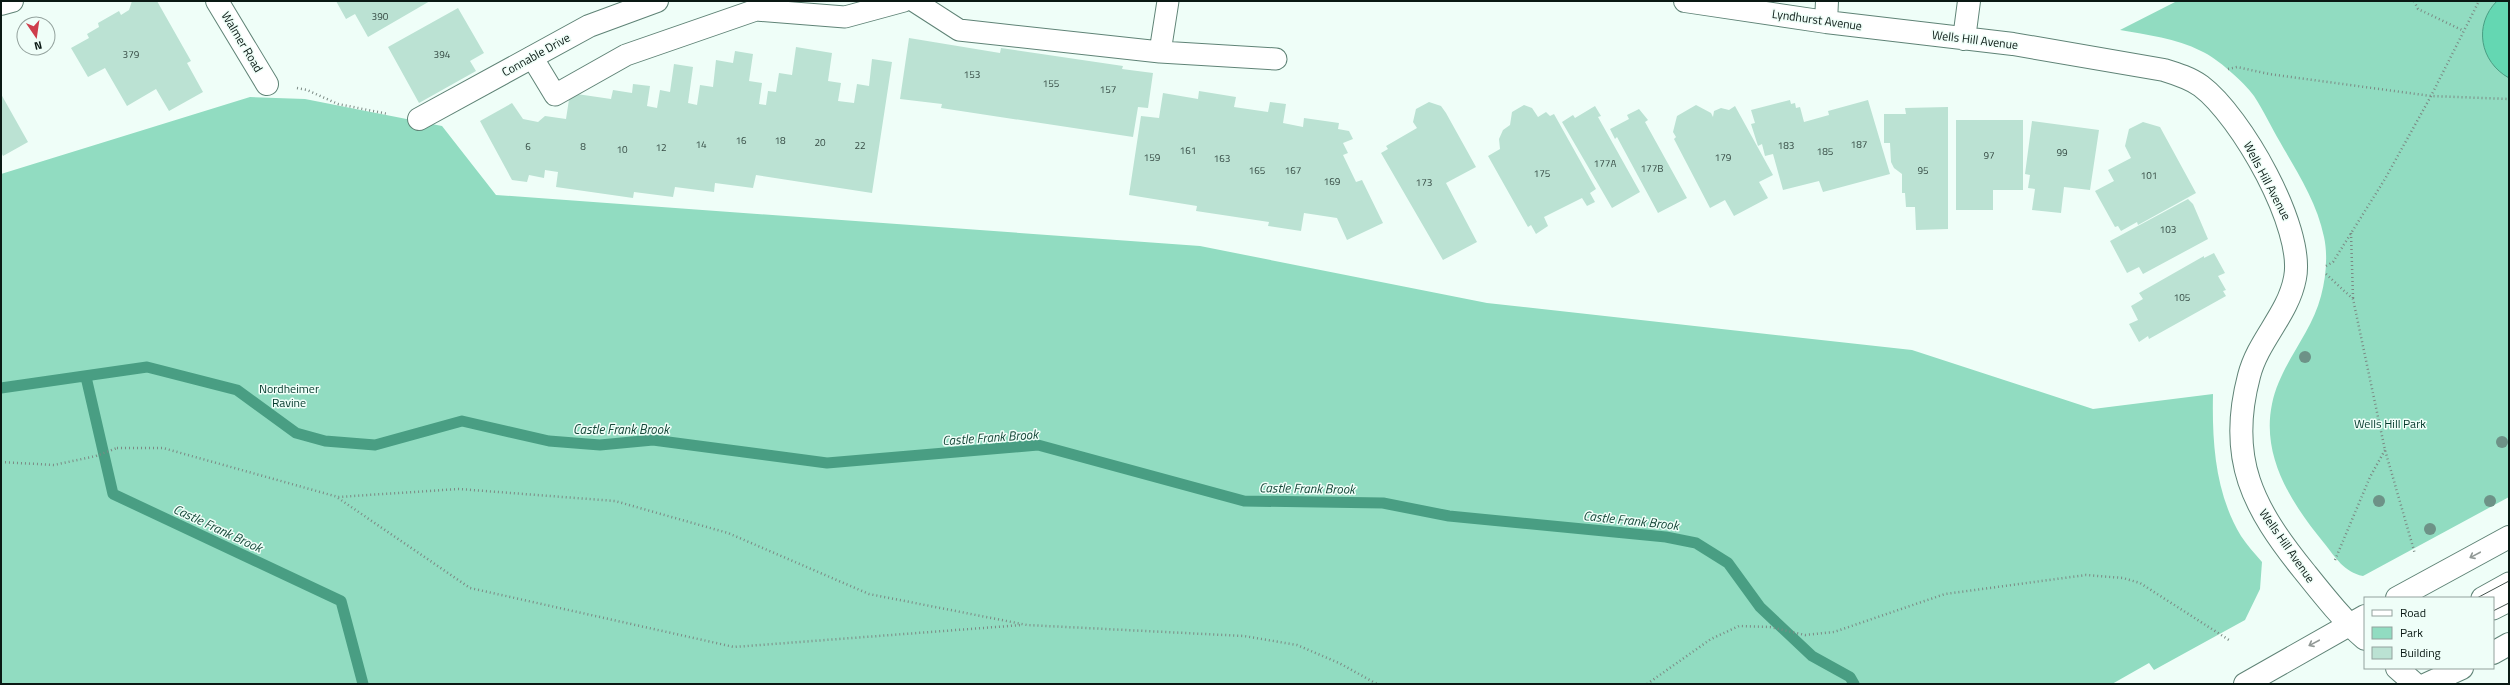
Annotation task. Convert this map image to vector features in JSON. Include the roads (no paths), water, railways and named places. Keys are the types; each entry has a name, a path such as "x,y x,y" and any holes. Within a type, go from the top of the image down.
{"street":[{"path":"1,4 12,1"},
{"name":"Walmer Road","path":"217,1 267,84"},
{"name":"Connable Drive","path":"419,119 589,26 657,1"},
{"name":"Lyndhurst Avenue","path":"1685,1 1827,11 1902,32"},
{"path":"1964,40 1969,1"},
{"name":"Wells Hill Avenue","path":"1902,32 1964,40 2013,44 2164,70 2186,77 2201,86 2222,106 2236,124 2279,200 2289,222 2297,259 2295,278 2288,303 2267,338 2249,374 2241,428 2243,455 2250,488 2269,525 2324,599 2357,620 2364,637"},
{"path":"2399,597 2509,537"},
{"path":"2244,684 2357,620"},
{"path":"2494,652 2509,644"},
{"path":"2398,669 2415,684"},
{"path":"2427,684 2460,669"}],"lane":[{"path":"532,57 555,95 626,55 756,10 845,17 904,1"},
{"path":"914,1 959,30 1160,52 1276,59"},
{"path":"1160,52 1168,1"},
{"path":"2484,597 2509,583"},
{"path":"2494,608 2509,601"}],"waterway":[{"name":"Castle Frank Brook","path":"1,388 147,367 237,390 296,433 325,441 375,445 462,421 549,441 600,445 653,440 827,463 1038,445 1244,501 1383,503 1449,516 1666,537 1696,543 1728,563 1760,607 1812,656 1850,677 1854,684"},
{"name":"Castle Frank Brook","path":"86,377 113,494 341,601 363,684"}],"tram line":[{"path":"2479,597 2509,581"},
{"path":"2494,610 2509,603"}],"park label":[{"name":"Nordheimer Ravine","path":"289,396"},
{"name":"Wells Hill Park","path":"2390,424"}]}
